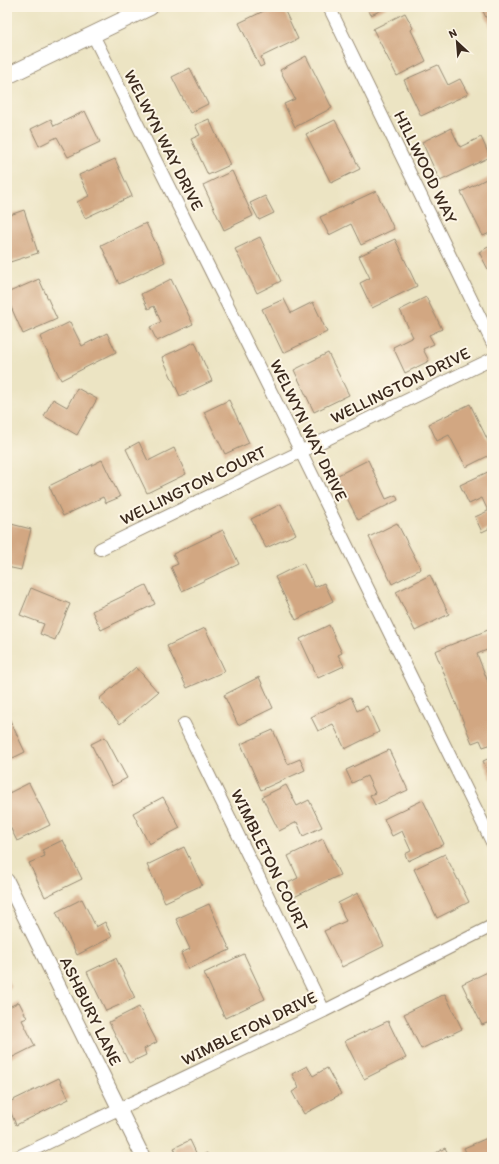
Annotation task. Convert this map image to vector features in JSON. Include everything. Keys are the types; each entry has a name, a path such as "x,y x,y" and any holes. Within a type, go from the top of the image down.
{"main road":[{"path":"7,76 150,7"}],"street":[{"name":"HILLWOOD WAY","path":"329,7 492,342"},
{"name":"WELWYN WAY DRIVE","path":"93,35 301,452 492,842"},
{"name":"WELLINGTON DRIVE","path":"301,452 492,359"},
{"name":"WELLINGTON COURT","path":"100,549 301,452"},
{"name":"WIMBLETON COURT","path":"184,724 324,1011"},
{"name":"ASHBURY LANE","path":"7,881 143,1157"},
{"name":"WIMBLETON DRIVE","path":"18,1157 324,1011 492,926"}],"building":[{"path":"272,7 283,7 298,39 261,57 264,65 260,67 239,23"},
{"path":"367,7 388,7 371,15"},
{"path":"481,7 492,7 492,30"},
{"path":"405,13 413,28 411,30 426,61 397,76 373,29"},
{"path":"306,56 332,108 295,127 284,104 295,99 280,70"},
{"path":"438,65 448,85 460,79 468,94 421,116 404,80"},
{"path":"190,68 208,104 190,113 172,77"},
{"path":"85,111 100,142 68,157 57,137 39,146 31,129 51,119 54,126"},
{"path":"209,119 230,165 208,175 191,139 200,135 195,125"},
{"path":"335,120 360,169 331,183 306,134"},
{"path":"451,128 460,147 481,137 490,157 440,181 422,142"},
{"path":"115,159 132,196 85,218 77,202 89,196 79,175"},
{"path":"232,171 253,216 224,230 203,185"},
{"path":"490,177 492,181 492,232 483,236 461,192"},
{"path":"376,191 394,229 361,245 351,224 329,235 320,217"},
{"path":"265,196 274,213 259,220 250,203"},
{"path":"24,210 38,253 7,263 7,216"},
{"path":"146,223 165,262 119,284 101,245"},
{"path":"260,237 281,281 257,293 235,249"},
{"path":"395,239 417,286 372,308 360,283 370,278 359,256"},
{"path":"492,245 492,277 479,252"},
{"path":"39,279 57,319 23,334 7,298 7,293"},
{"path":"171,279 193,324 157,341 150,327 161,322 154,306 148,309 141,294"},
{"path":"426,297 442,329 429,335 434,344 423,349 429,361 405,373 393,347 413,337 400,310"},
{"path":"284,299 291,313 313,302 327,332 283,353 262,309"},
{"path":"70,322 82,346 107,333 116,352 61,380 40,337"},
{"path":"195,342 212,381 180,396 162,357"},
{"path":"328,353 349,395 314,412 294,370"},
{"path":"77,388 97,399 77,435 44,416 53,399 67,407"},
{"path":"229,400 249,443 225,454 204,412"},
{"path":"470,404 492,449 492,454 466,467 449,435 437,441 429,424"},
{"path":"139,442 148,461 174,448 186,474 147,493 126,449"},
{"path":"102,460 120,497 106,503 103,497 63,516 49,486"},
{"path":"368,460 386,499 396,495 398,500 358,520 336,476"},
{"path":"492,470 492,527 482,532 475,517 488,511 482,498 469,504 460,485"},
{"path":"281,504 296,534 266,548 251,519"},
{"path":"7,523 31,529 21,570 7,567"},
{"path":"397,523 421,569 392,584 369,537"},
{"path":"223,530 239,564 182,591 171,567 178,564 173,554"},
{"path":"303,563 315,587 324,583 333,601 296,620 275,577"},
{"path":"430,575 449,614 415,631 396,592"},
{"path":"146,585 155,604 101,630 92,611"},
{"path":"31,588 70,604 55,640 40,634 44,624 20,615"},
{"path":"329,625 342,653 338,655 344,666 318,678 300,639"},
{"path":"205,628 225,671 187,688 167,646"},
{"path":"488,630 492,641 492,648 477,654 492,692 492,744 483,747 480,740 472,743 435,651"},
{"path":"136,667 158,692 120,724 99,699"},
{"path":"259,677 273,708 238,725 224,695"},
{"path":"351,697 357,711 367,706 379,732 345,749 333,724 318,731 311,717"},
{"path":"7,714 25,752 7,761"},
{"path":"273,730 288,764 300,759 305,770 261,790 241,744"},
{"path":"105,737 127,778 112,786 91,744"},
{"path":"389,750 408,790 375,805 370,795 375,793 367,776 352,783 346,770"},
{"path":"492,757 492,781 483,761"},
{"path":"29,783 50,825 17,841 7,821 7,794"},
{"path":"286,785 297,806 309,800 322,827 303,836 297,822 279,831 262,797"},
{"path":"163,797 180,828 149,844 133,813"},
{"path":"423,800 444,844 408,861 405,854 411,851 402,831 392,836 384,819"},
{"path":"323,839 340,875 294,897 288,883 298,878 288,856"},
{"path":"63,840 82,879 45,897 29,863 45,856 42,850"},
{"path":"184,847 202,885 165,902 147,865"},
{"path":"445,854 469,902 437,918 414,869"},
{"path":"358,893 384,946 342,967 324,931 346,921 338,903"},
{"path":"82,899 96,927 105,922 112,937 77,955 56,912"},
{"path":"209,904 230,950 188,969 181,953 190,949 176,919"},
{"path":"244,954 265,999 225,1018 204,973"},
{"path":"116,958 135,998 106,1011 87,972"},
{"path":"492,970 492,1021 482,1025 462,984"},
{"path":"7,979 11,987 7,990"},
{"path":"445,994 462,1029 421,1049 404,1014"},
{"path":"19,1002 27,1018 22,1020 35,1046 7,1060 7,1008"},
{"path":"139,1007 157,1042 144,1049 146,1055 129,1063 109,1022"},
{"path":"388,1021 406,1058 364,1079 345,1041"},
{"path":"307,1066 313,1076 327,1068 341,1094 304,1114 292,1092 299,1088 292,1074"},
{"path":"59,1078 69,1099 16,1125 7,1103"},
{"path":"492,1136 492,1157 468,1157 464,1148"},
{"path":"190,1140 198,1157 178,1157 174,1148"},
{"path":"445,1148 450,1157 430,1157 430,1156"},
{"path":"207,1153 209,1157 198,1157"}]}
